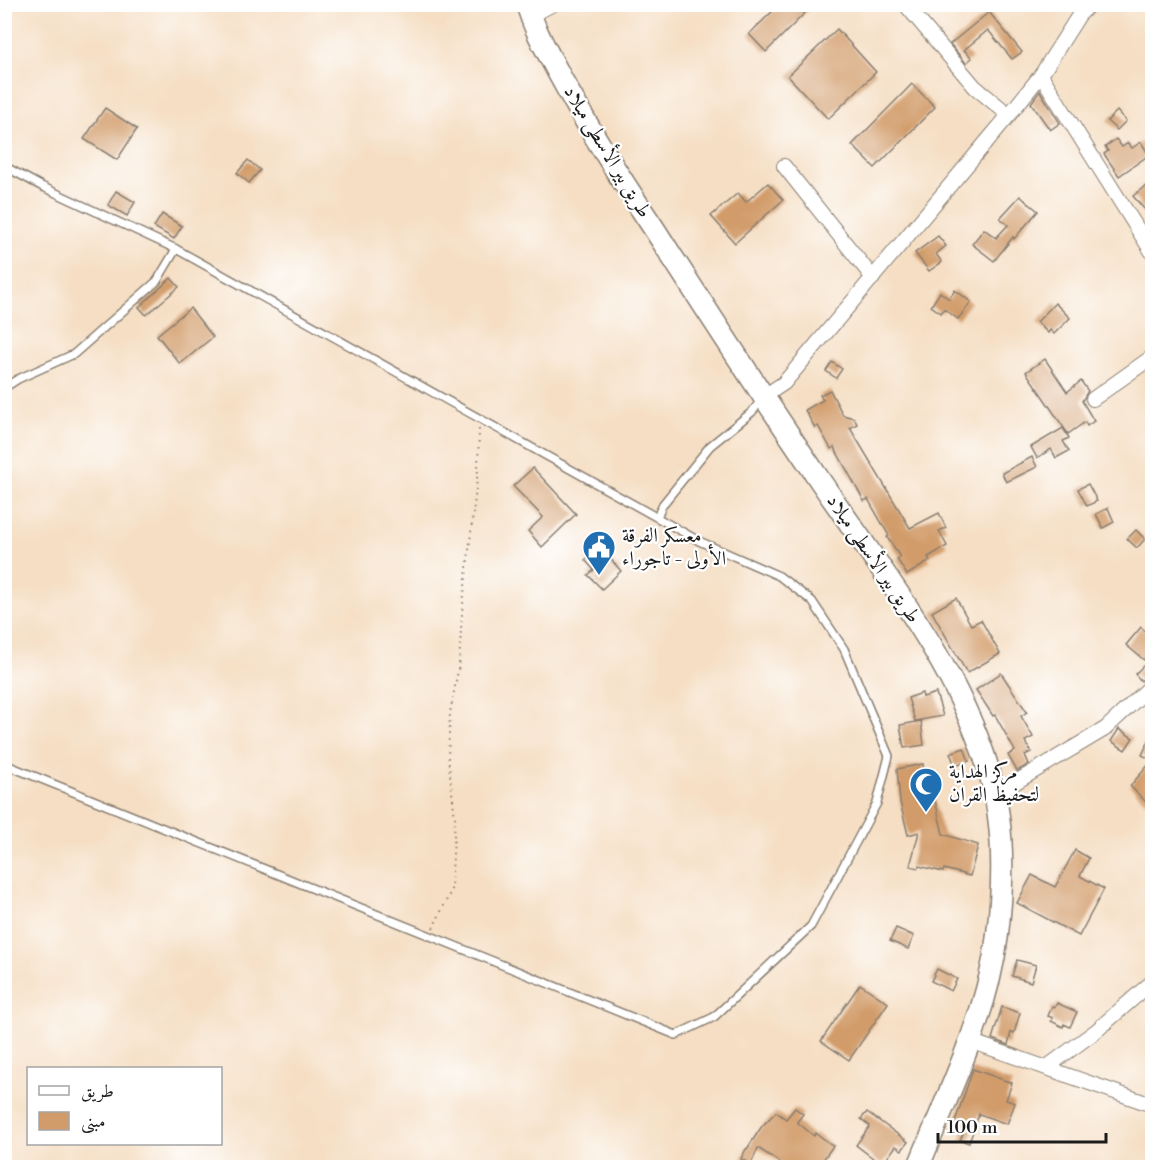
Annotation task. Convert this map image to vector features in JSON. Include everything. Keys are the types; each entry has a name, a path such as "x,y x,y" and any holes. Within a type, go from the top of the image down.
{"main road":[{"name":"طريق بير الأسطى ميلاد","path":"529,10 541,41 591,132 763,397 921,630 948,675 971,723 989,770 999,821 1001,873 997,940 970,1041 918,1167"}],"street":[{"path":"529,10 553,4"},
{"path":"905,4 975,87 1009,116"},
{"path":"763,397 784,383 1009,116 1041,75 1079,15 1090,4"},
{"path":"1041,75 1152,252"},
{"path":"784,166 873,278"},
{"path":"1092,399 1152,357"},
{"path":"994,795 1105,729 1152,685"},
{"path":"1047,1067 1096,1031 1152,982"},
{"path":"970,1041 1152,1105"}],"lane":[{"path":"4,166 41,186 176,249 699,541 779,576 812,601 844,649 889,756 877,803 811,926 714,1017 676,1035 4,764"},
{"path":"4,388 18,379 74,354 157,281 176,249"},
{"path":"657,517 663,504 710,446 752,412 763,397"}],"path":[{"path":"429,936 451,891 455,818 448,757 450,713 459,665 462,613 478,471 479,424"}],"building":[{"path":"780,4 814,4 766,52 749,34"},
{"path":"989,12 1022,52 1012,59 988,30 964,50 972,58 966,63 950,44"},
{"path":"837,29 876,72 828,119 788,76"},
{"path":"912,84 935,107 875,168 852,145"},
{"path":"1040,91 1060,123 1050,130 1031,103"},
{"path":"105,108 137,129 117,160 84,139"},
{"path":"1117,111 1126,121 1117,130 1107,121"},
{"path":"1116,139 1122,147 1128,143 1132,148 1141,142 1149,155 1119,176 1104,154 1108,151 1105,147"},
{"path":"248,160 260,170 249,183 237,173"},
{"path":"768,183 783,200 735,243 711,216 738,193 746,202"},
{"path":"1145,186 1152,195 1152,218 1133,196"},
{"path":"116,191 135,202 127,216 108,205"},
{"path":"1020,196 1038,211 994,261 972,244 984,229 996,238 1008,225 1000,218"},
{"path":"162,214 182,226 174,239 154,227"},
{"path":"938,236 946,246 936,254 942,262 929,271 915,253"},
{"path":"171,278 179,287 146,315 139,307"},
{"path":"955,290 971,302 958,319 944,309 941,313 931,306 940,292 949,299"},
{"path":"1055,303 1070,318 1054,334 1050,330 1048,333 1037,322"},
{"path":"190,308 213,337 180,364 157,335"},
{"path":"1045,359 1067,392 1081,381 1088,391 1082,401 1094,421 1087,426 1085,422 1068,434 1026,372"},
{"path":"832,362 842,369 836,378 826,371"},
{"path":"830,390 843,415 854,418 857,424 850,428 910,528 939,513 946,528 939,531 947,546 928,557 930,561 907,575 897,559 900,557 868,499 864,501 834,447 831,449 818,426 815,428 805,410 823,400 820,395"},
{"path":"1063,428 1069,438 1063,441 1069,451 1056,458 1051,449 1037,458 1031,447"},
{"path":"1032,457 1037,467 1006,482 1002,473"},
{"path":"533,468 576,514 542,547 528,531 543,517 513,486"},
{"path":"1088,484 1097,501 1087,506 1078,489"},
{"path":"1108,508 1114,522 1103,528 1096,514"},
{"path":"1136,530 1145,539 1137,548 1127,539"},
{"path":"600,547 621,571 602,589 588,575 594,570 585,560"},
{"path":"956,598 971,625 981,620 1000,654 967,673 932,612"},
{"path":"1141,627 1152,638 1152,650 1144,660 1126,645"},
{"path":"1148,661 1152,670 1141,681 1135,674"},
{"path":"1001,673 1027,712 1021,716 1033,737 1025,741 1031,752 1025,755 1029,764 1017,771 1008,755 1015,751 995,715 993,716 976,690"},
{"path":"922,693 923,697 936,693 943,716 915,721 908,698"},
{"path":"921,721 924,745 904,748 900,725"},
{"path":"1119,729 1133,738 1125,750 1111,741"},
{"path":"1152,734 1152,760 1142,755"},
{"path":"964,748 969,761 955,766 950,753"},
{"path":"1152,761 1152,808 1130,786"},
{"path":"923,764 928,797 934,796 943,834 978,845 970,876 944,869 943,872 910,866 919,832 908,835 900,802 897,769"},
{"path":"1075,850 1089,858 1080,876 1104,889 1079,936 1017,903 1032,875 1055,887"},
{"path":"896,928 914,936 908,949 890,941"},
{"path":"1017,960 1036,965 1031,982 1012,976"},
{"path":"937,969 957,979 951,991 931,981"},
{"path":"860,984 888,1003 849,1060 821,1041"},
{"path":"1057,1003 1077,1012 1070,1027 1064,1024 1063,1027 1051,1021 1053,1018 1048,1016 1052,1006 1055,1007"},
{"path":"1002,1007 1020,1013 1008,1045 992,1039"},
{"path":"973,1069 1012,1083 1006,1100 1015,1103 1007,1124 979,1114 969,1143 960,1140 963,1134 952,1130"},
{"path":"795,1108 803,1114 797,1122 814,1136 816,1133 833,1146 818,1167 787,1167 758,1148 751,1164 741,1159 762,1126 776,1112 786,1119"},
{"path":"867,1112 908,1142 902,1150 896,1146 882,1165 856,1145 870,1126 861,1119"}],"place":[{"name":"معسكر الفرقة الأولى - تاجوراء","path":"599,576"},
{"name":"مركز الهداية لتحفيظ القران","path":"926,813"}]}
